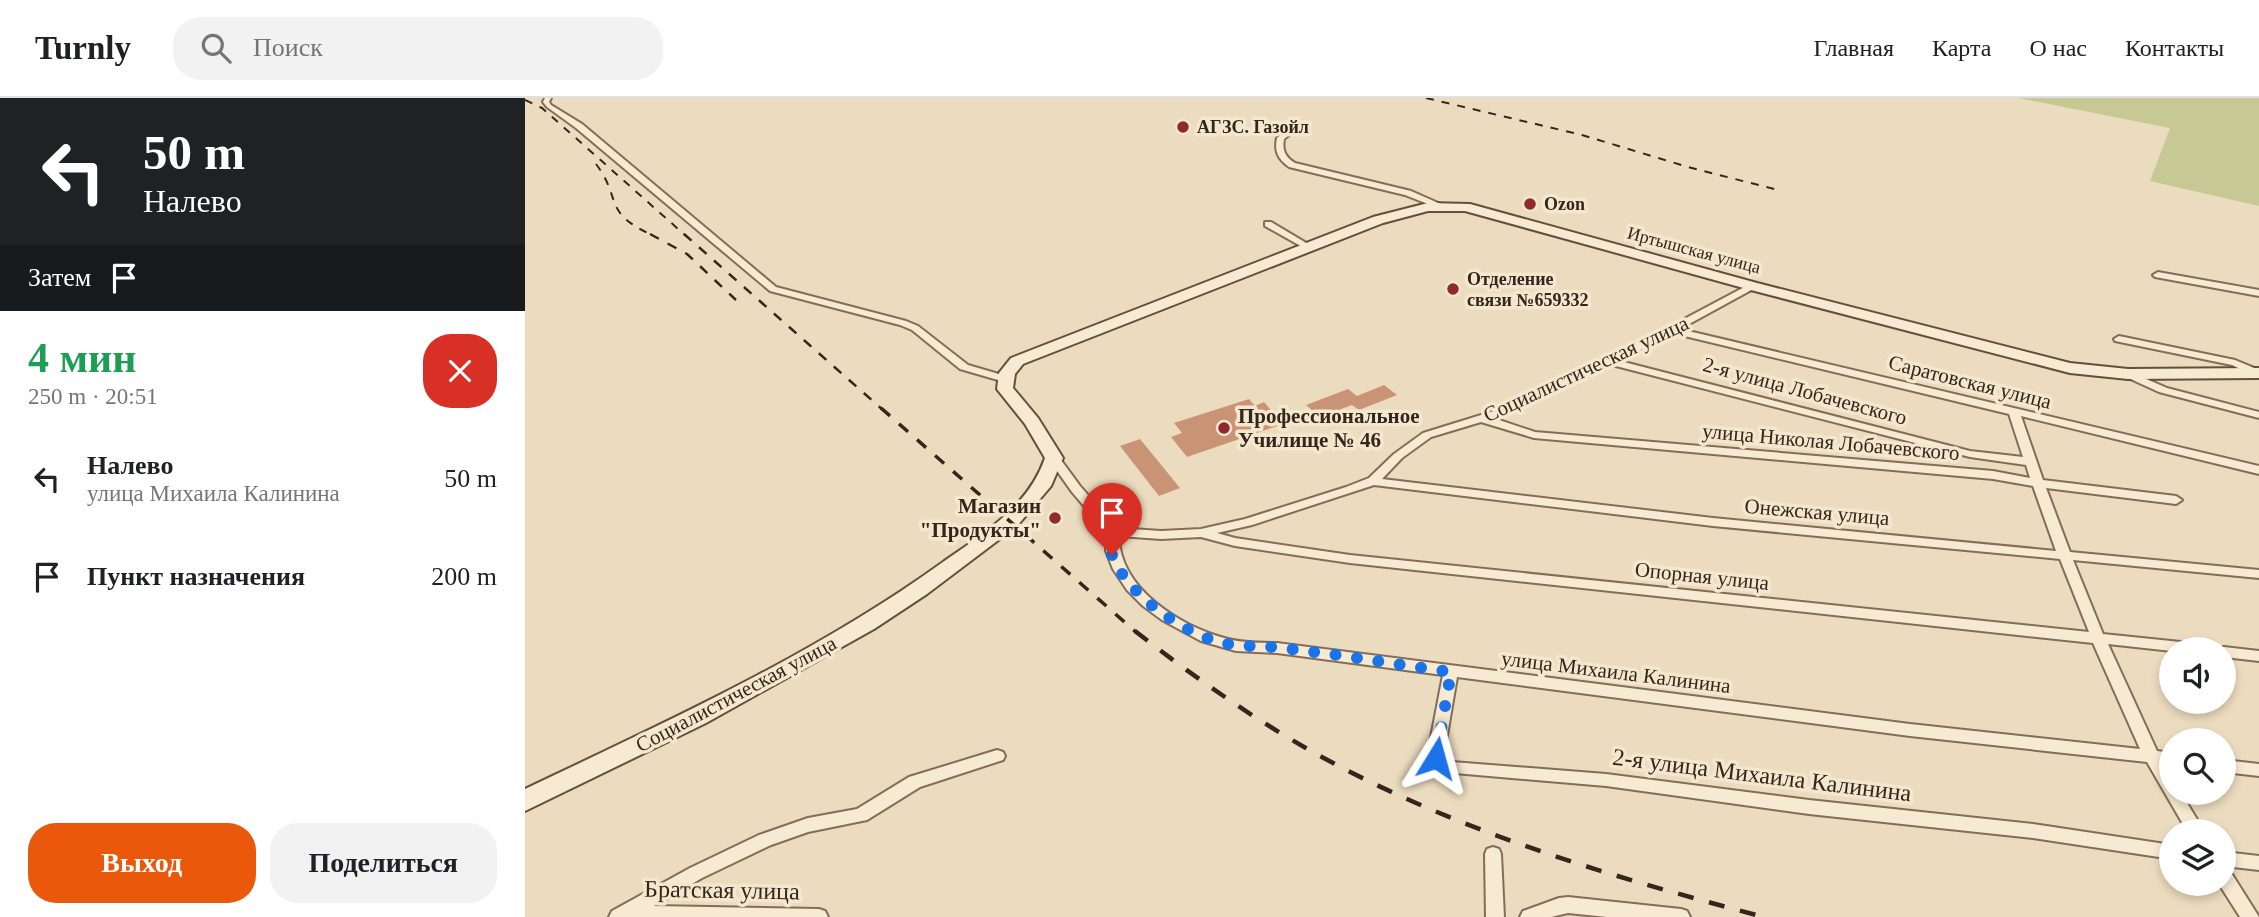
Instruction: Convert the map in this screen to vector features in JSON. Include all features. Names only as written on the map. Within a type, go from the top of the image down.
[{"type":"main road","points":[[1054,458],[1032,422],[1005,389],[1005,379],[1012,365],[1027,356],[1388,217],[1441,206]]},
{"type":"main road","name":"Иртышская улица","points":[[1441,206],[1472,209],[2032,360],[2091,372],[2258,373]]},
{"type":"main road","name":"Социалистическая улица","points":[[525,801],[786,673],[905,600],[1009,522],[1044,483],[1051,473],[1054,458]]},
{"type":"street","points":[[548,98],[546,102],[549,106],[573,121],[773,289],[903,323],[915,328],[964,367],[1005,379]]},
{"type":"street","name":"Иртышская улица","points":[[1288,133],[1281,138],[1280,152],[1282,158],[1292,165],[1408,192],[1441,206]]},
{"type":"street","points":[[1268,224],[1309,247]]},
{"type":"street","points":[[2158,275],[2259,293]]},
{"type":"street","name":"Социалистическая улица","points":[[1113,532],[1161,535],[1201,533],[1248,522],[1373,481],[1398,456],[1427,435],[1484,419],[1611,362],[1752,286]]},
{"type":"street","name":"Саратовская улица","points":[[1672,330],[2259,470]]},
{"type":"street","points":[[2119,339],[2235,363],[2258,373]]},
{"type":"street","name":"2-я улица Лобачевского","points":[[1611,362],[1970,454],[2031,462]]},
{"type":"street","name":"Иртышская улица","points":[[2128,374],[2163,390],[2259,415]]},
{"type":"street","points":[[2014,413],[2098,638],[2149,756],[2159,772]]},
{"type":"street","name":"улица Николая Лобачевского","points":[[1484,419],[1534,435],[1952,472],[2176,500]]},
{"type":"street","points":[[1054,458],[1076,489],[1113,532]]},
{"type":"street","name":"Онежская улица","points":[[1373,481],[1701,521],[2259,574]]},
{"type":"street","name":"улица Михаила Калинина","points":[[1113,532],[1112,555],[1124,580],[1155,607],[1210,639],[1245,647],[1277,648],[1896,729],[2159,757]]},
{"type":"street","name":"Опорная улица","points":[[1201,533],[1235,542],[1350,558],[2159,645]]},
{"type":"street","points":[[2236,653],[2259,656]]},
{"type":"street","name":"2-я улица Михаила Калинина","points":[[1451,672],[1436,753],[1440,762],[1450,768],[1593,779],[1809,807],[2033,831],[2159,850]]},
{"type":"street","points":[[621,915],[696,873],[765,840],[808,825],[861,815],[915,782],[997,756]]},
{"type":"street","points":[[2236,767],[2259,770]]},
{"type":"street","points":[[1493,854],[1495,917]]},
{"type":"street","points":[[2236,860],[2259,863]]},
{"type":"street","points":[[2236,895],[2250,917]]},
{"type":"street","points":[[1529,917],[1568,905],[1681,917]]},
{"type":"street","name":"Братская улица","points":[[621,915],[819,917]]},
{"type":"green space","points":[[2018,98],[2259,98],[2259,206],[2150,181],[2170,128]]},
{"type":"building","points":[[1384,385],[1397,395],[1359,410],[1352,405],[1320,417],[1306,405],[1348,389],[1357,396]]},
{"type":"building","name":"Профессиональное Училище № 46","points":[[1249,399],[1255,406],[1264,402],[1283,424],[1187,457],[1171,437],[1182,433],[1174,423]]},
{"type":"building","points":[[1140,439],[1180,488],[1159,496],[1120,446]]},
{"type":"railway","points":[[1426,98],[1582,135],[1688,167],[1778,190]]},
{"type":"railway","points":[[525,100],[542,108],[686,236]]},
{"type":"railway","points":[[596,164],[619,212],[626,220],[654,236]]},
{"type":"railway","points":[[650,234],[687,254],[736,300]]},
{"type":"railway","points":[[684,234],[883,410]]},
{"type":"railway","points":[[881,408],[1137,633]]},
{"type":"railway","points":[[1135,631],[1248,713],[1320,756],[1427,808],[1593,869],[1764,917]]},
{"type":"place","name":"АГЗС. Газойл","points":[[1183,127]]},
{"type":"place","name":"Ozon","points":[[1530,204]]},
{"type":"place","name":"Отделение связи №659332","points":[[1453,289]]},
{"type":"place","name":"Профессиональное Училище № 46","points":[[1224,428]]},
{"type":"place","name":"Магазин \"Продукты\"","points":[[1055,518]]},
{"type":"route","points":[[1112,555],[1124,580],[1139,594],[1155,607],[1210,639],[1245,647],[1277,648],[1451,672],[1436,758]]}]
